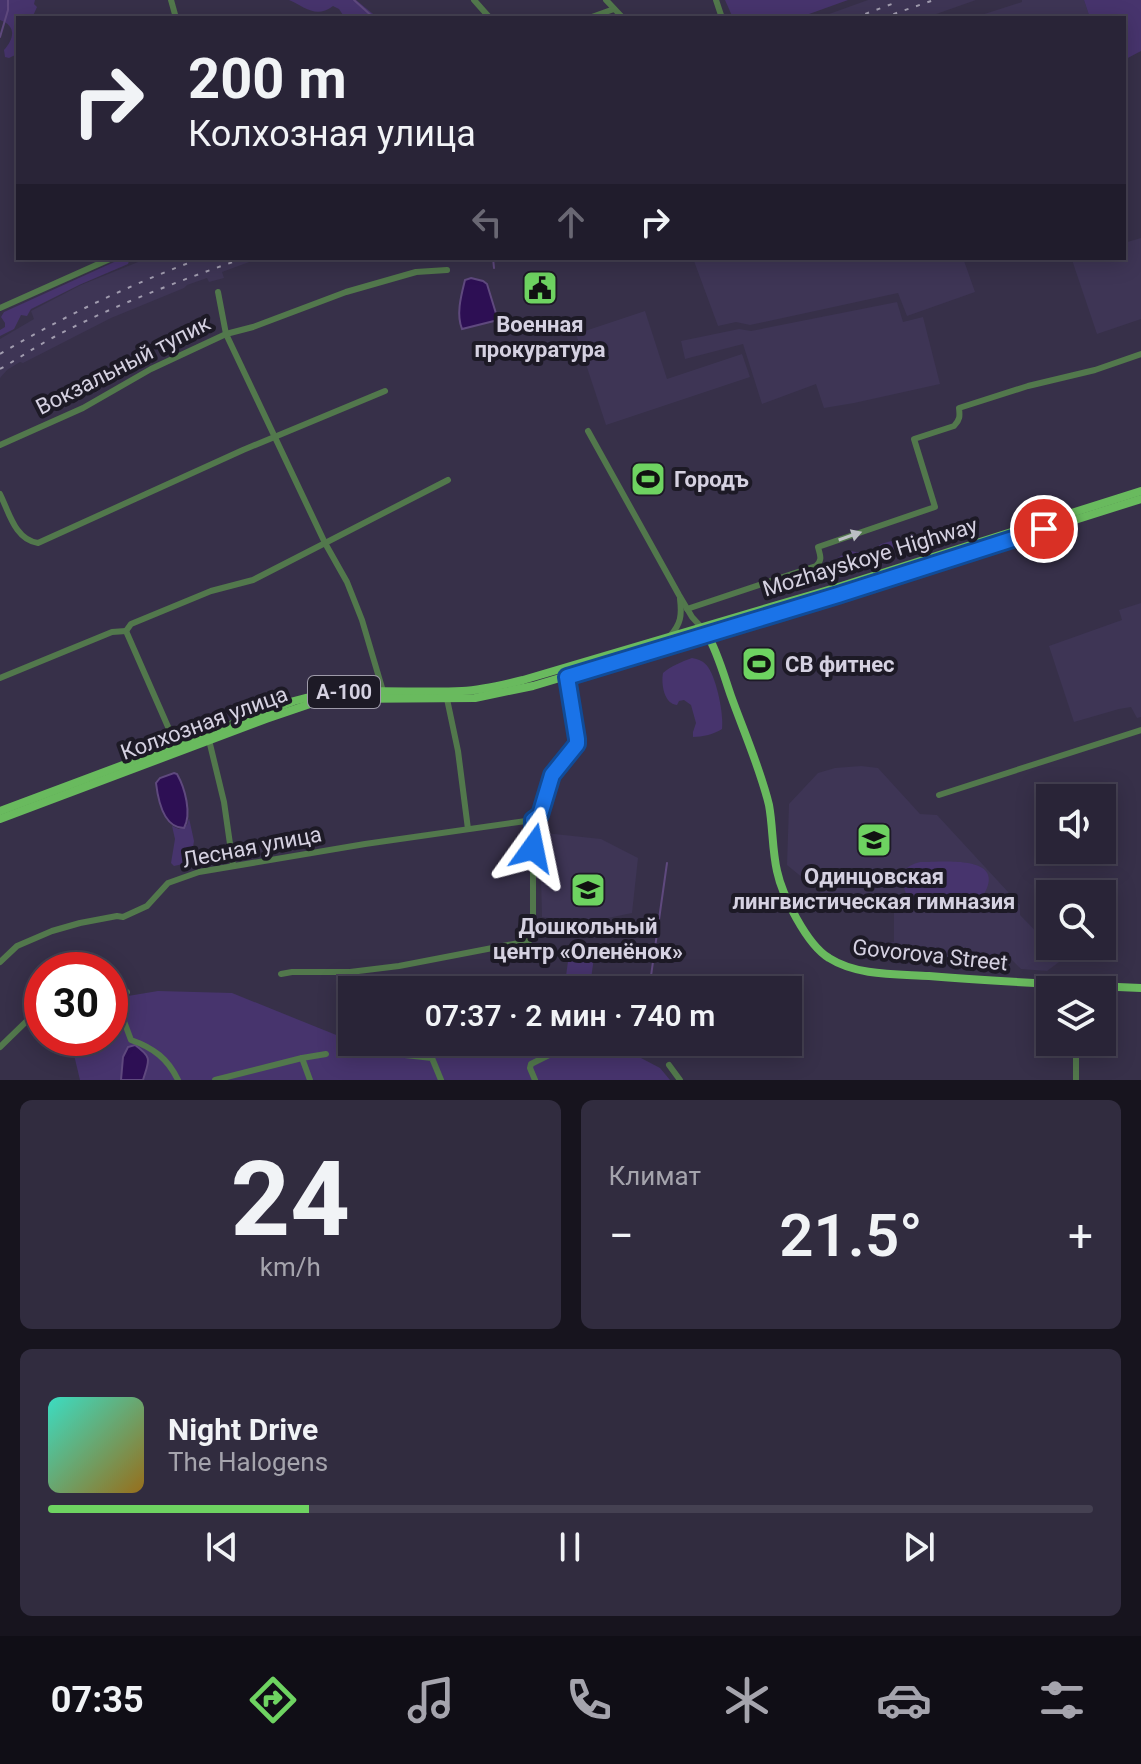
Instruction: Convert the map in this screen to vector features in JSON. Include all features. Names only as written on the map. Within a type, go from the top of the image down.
[{"type":"main road","name":"Mozhayskoye Highway","points":[[704,631],[1141,491]]},
{"type":"main road","name":"Mozhayskoye Highway","points":[[704,631],[838,595],[1141,499]]},
{"type":"main road","name":"Колхозная улица","points":[[0,811],[274,707],[317,694],[461,691],[500,686],[670,636],[704,631]]},
{"type":"main road","name":"Колхозная улица","points":[[0,819],[296,708],[328,700],[475,698],[567,677],[704,631]]},
{"type":"main road","name":"Govorova Street","points":[[704,631],[713,647],[760,777],[770,812],[777,872],[783,891],[812,942],[824,955],[842,965],[865,970],[1036,985]]},
{"type":"main road","name":"Govorova Street","points":[[1116,988],[1141,988]]},
{"type":"street","points":[[474,0],[488,16]]},
{"type":"street","points":[[606,0],[621,16]]},
{"type":"street","points":[[595,16],[614,9]]},
{"type":"street","points":[[0,308],[107,260]]},
{"type":"street","name":"Вокзальный тупик","points":[[0,445],[83,408],[151,369],[226,334],[360,288],[416,272],[447,270]]},
{"type":"street","points":[[218,292],[226,334],[325,543],[347,582],[383,691]]},
{"type":"street","points":[[687,609],[816,566],[820,562],[818,547],[935,507],[914,439],[954,426],[960,417],[959,408],[1141,354]]},
{"type":"street","points":[[0,494],[20,535],[38,543],[274,436],[385,391]]},
{"type":"street","points":[[588,431],[687,609],[704,631]]},
{"type":"street","points":[[126,631],[131,624],[199,596],[253,580],[448,480]]},
{"type":"street","points":[[670,636],[681,620],[679,595]]},
{"type":"street","points":[[0,678],[112,632],[126,631]]},
{"type":"street","points":[[126,631],[176,745]]},
{"type":"street","points":[[281,974],[350,972],[399,966],[529,941],[533,932],[533,820],[540,815],[552,775],[577,744],[567,677]]},
{"type":"street","points":[[447,699],[458,751],[468,829]]},
{"type":"street","points":[[939,795],[1141,730]]},
{"type":"street","points":[[209,740],[224,802],[233,865]]},
{"type":"street","name":"Лесная улица","points":[[0,962],[17,946],[52,931],[80,923],[123,917],[147,906],[168,883],[199,872],[533,820]]},
{"type":"street","points":[[0,1047],[24,1024]]},
{"type":"street","points":[[128,1032],[131,1040],[162,1055],[178,1080]]},
{"type":"street","points":[[215,1080],[326,1054]]},
{"type":"street","points":[[414,1056],[432,1058],[440,1079],[432,1080]]},
{"type":"street","points":[[535,1080],[531,1064],[546,1056]]},
{"type":"street","points":[[1076,1056],[1076,1080]]},
{"type":"street","points":[[302,1058],[310,1080]]},
{"type":"street","points":[[669,1065],[680,1080]]},
{"type":"shaded area","points":[[0,0],[35,0],[37,7],[33,16],[16,16],[16,53],[9,58],[5,57],[4,50],[12,33],[9,26],[0,20]]},
{"type":"shaded area","points":[[289,0],[356,0],[376,16],[344,16],[333,6],[321,12]]},
{"type":"shaded area","points":[[725,0],[848,0],[804,16],[732,16]]},
{"type":"shaded area","points":[[868,0],[976,0],[931,16],[824,16]]},
{"type":"shaded area","points":[[1084,0],[1089,16],[978,16],[1022,2]]},
{"type":"shaded area","points":[[1084,0],[1141,0],[1141,51],[1126,59],[1126,16],[1089,16]]},
{"type":"shaded area","points":[[1141,238],[1141,319],[1097,334],[1072,260],[1126,260],[1126,242]]},
{"type":"shaded area","points":[[119,260],[129,261],[31,309],[27,316],[21,315],[14,329],[0,336],[0,330],[5,327],[1,317],[4,312]]},
{"type":"shaded area","points":[[143,260],[255,260],[222,272],[224,278],[209,282],[207,278],[187,285],[111,318],[20,362],[0,378],[0,339],[34,319],[31,311],[81,285]]},
{"type":"shaded area","points":[[964,260],[975,292],[907,316],[898,293],[750,325],[736,322],[718,326],[694,261]]},
{"type":"shaded area","points":[[471,278],[487,284],[498,320],[462,329],[459,317],[461,299],[465,280]]},
{"type":"shaded area","points":[[897,302],[903,322],[923,317],[940,384],[824,408],[816,384],[762,404],[743,344],[685,359],[681,341],[739,329],[751,331]]},
{"type":"shaded area","points":[[645,311],[667,379],[742,354],[750,377],[606,425],[576,334]]},
{"type":"shaded area","points":[[912,535],[924,537],[922,541],[833,569],[836,560],[848,552],[871,553],[881,544]]},
{"type":"shaded area","points":[[1141,603],[1141,717],[1137,718],[1131,707],[1074,722],[1049,646],[1122,620],[1119,610]]},
{"type":"shaded area","points":[[692,658],[705,663],[711,673],[719,698],[722,723],[719,731],[693,737],[696,723],[691,705],[684,700],[677,705],[669,701],[663,682],[663,673]]},
{"type":"shaded area","name":"Одинцовская лингвистическая гимназия","points":[[835,768],[878,768],[920,814],[937,815],[1020,905],[1020,915],[1036,931],[1036,960],[1062,960],[1047,971],[1021,969],[1010,958],[880,955],[880,943],[894,942],[894,911],[900,911],[900,903],[836,905],[787,865],[789,804],[818,773]]},
{"type":"shaded area","points":[[174,773],[185,794],[187,816],[184,828],[177,827],[167,818],[157,790],[156,783],[160,778]]},
{"type":"shaded area","points":[[189,818],[194,841],[191,859],[174,866],[171,863],[175,839],[172,826],[179,829],[187,825]]},
{"type":"shaded area","name":"Дошкольный центр «Оленёнок»","points":[[540,835],[601,839],[638,858],[632,913],[584,923],[542,917]]},
{"type":"shaded area","points":[[920,862],[958,862],[982,868],[988,874],[988,884],[981,899],[1005,900],[1005,906],[909,903],[903,874],[905,869]]},
{"type":"shaded area","points":[[570,947],[595,950],[591,976],[566,976]]},
{"type":"shaded area","points":[[158,991],[232,993],[338,1036],[338,1056],[637,1056],[660,1068],[670,1080],[80,1080],[74,1056],[128,1056],[128,996]]},
{"type":"shaded area","points":[[135,1045],[147,1057],[143,1080],[121,1080],[123,1057],[128,1056],[128,1047]]},
{"type":"waterway","points":[[0,37],[8,0]]},
{"type":"waterway","points":[[354,0],[372,16]]},
{"type":"waterway","points":[[493,260],[494,268]]},
{"type":"waterway","points":[[651,976],[667,863]]},
{"type":"railway","points":[[888,16],[934,0]]},
{"type":"railway","points":[[859,16],[892,4]]},
{"type":"railway","points":[[0,354],[98,302],[197,260]]},
{"type":"railway","points":[[0,369],[100,314],[239,260]]},
{"type":"place","name":"Военная прокуратура","points":[[540,288]]},
{"type":"place","name":"Городъ","points":[[648,479]]},
{"type":"place","name":"СВ фитнес","points":[[759,664]]},
{"type":"place","name":"Одинцовская лингвистическая гимназия","points":[[874,840]]},
{"type":"place","name":"Дошкольный центр «Оленёнок»","points":[[588,890]]},
{"type":"route","points":[[533,848],[533,820],[540,815],[552,775],[577,744],[567,677],[1044,529]]}]
